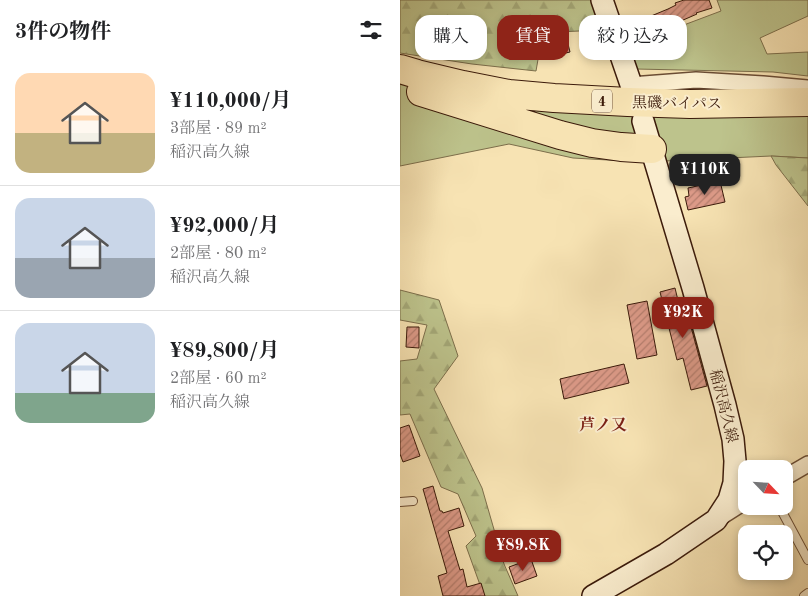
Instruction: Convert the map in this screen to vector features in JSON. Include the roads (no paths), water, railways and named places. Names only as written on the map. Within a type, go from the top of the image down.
[{"type":"highway","name":"4","points":[[400,58],[633,90]]},
{"type":"highway","name":"黒磯バイパス","points":[[400,68],[463,85],[510,94],[554,98],[690,104],[808,102]]},
{"type":"highway","points":[[400,86],[560,136],[621,147],[652,148]]},
{"type":"main road","points":[[602,0],[633,90]]},
{"type":"main road","name":"稲沢高久線","points":[[593,596],[666,554],[716,520],[729,500],[734,483],[736,461],[733,439],[693,288],[643,121]]},
{"type":"street","points":[[633,90],[696,80],[808,88]]},
{"type":"street","points":[[793,473],[808,464]]},
{"type":"street","points":[[716,520],[738,506]]},
{"type":"lane","points":[[400,502],[413,501]]},
{"type":"lane","points":[[784,515],[808,560]]},
{"type":"lane","points":[[804,596],[808,593]]},
{"type":"district","name":"芦ノ又","points":[[603,424]]}]
